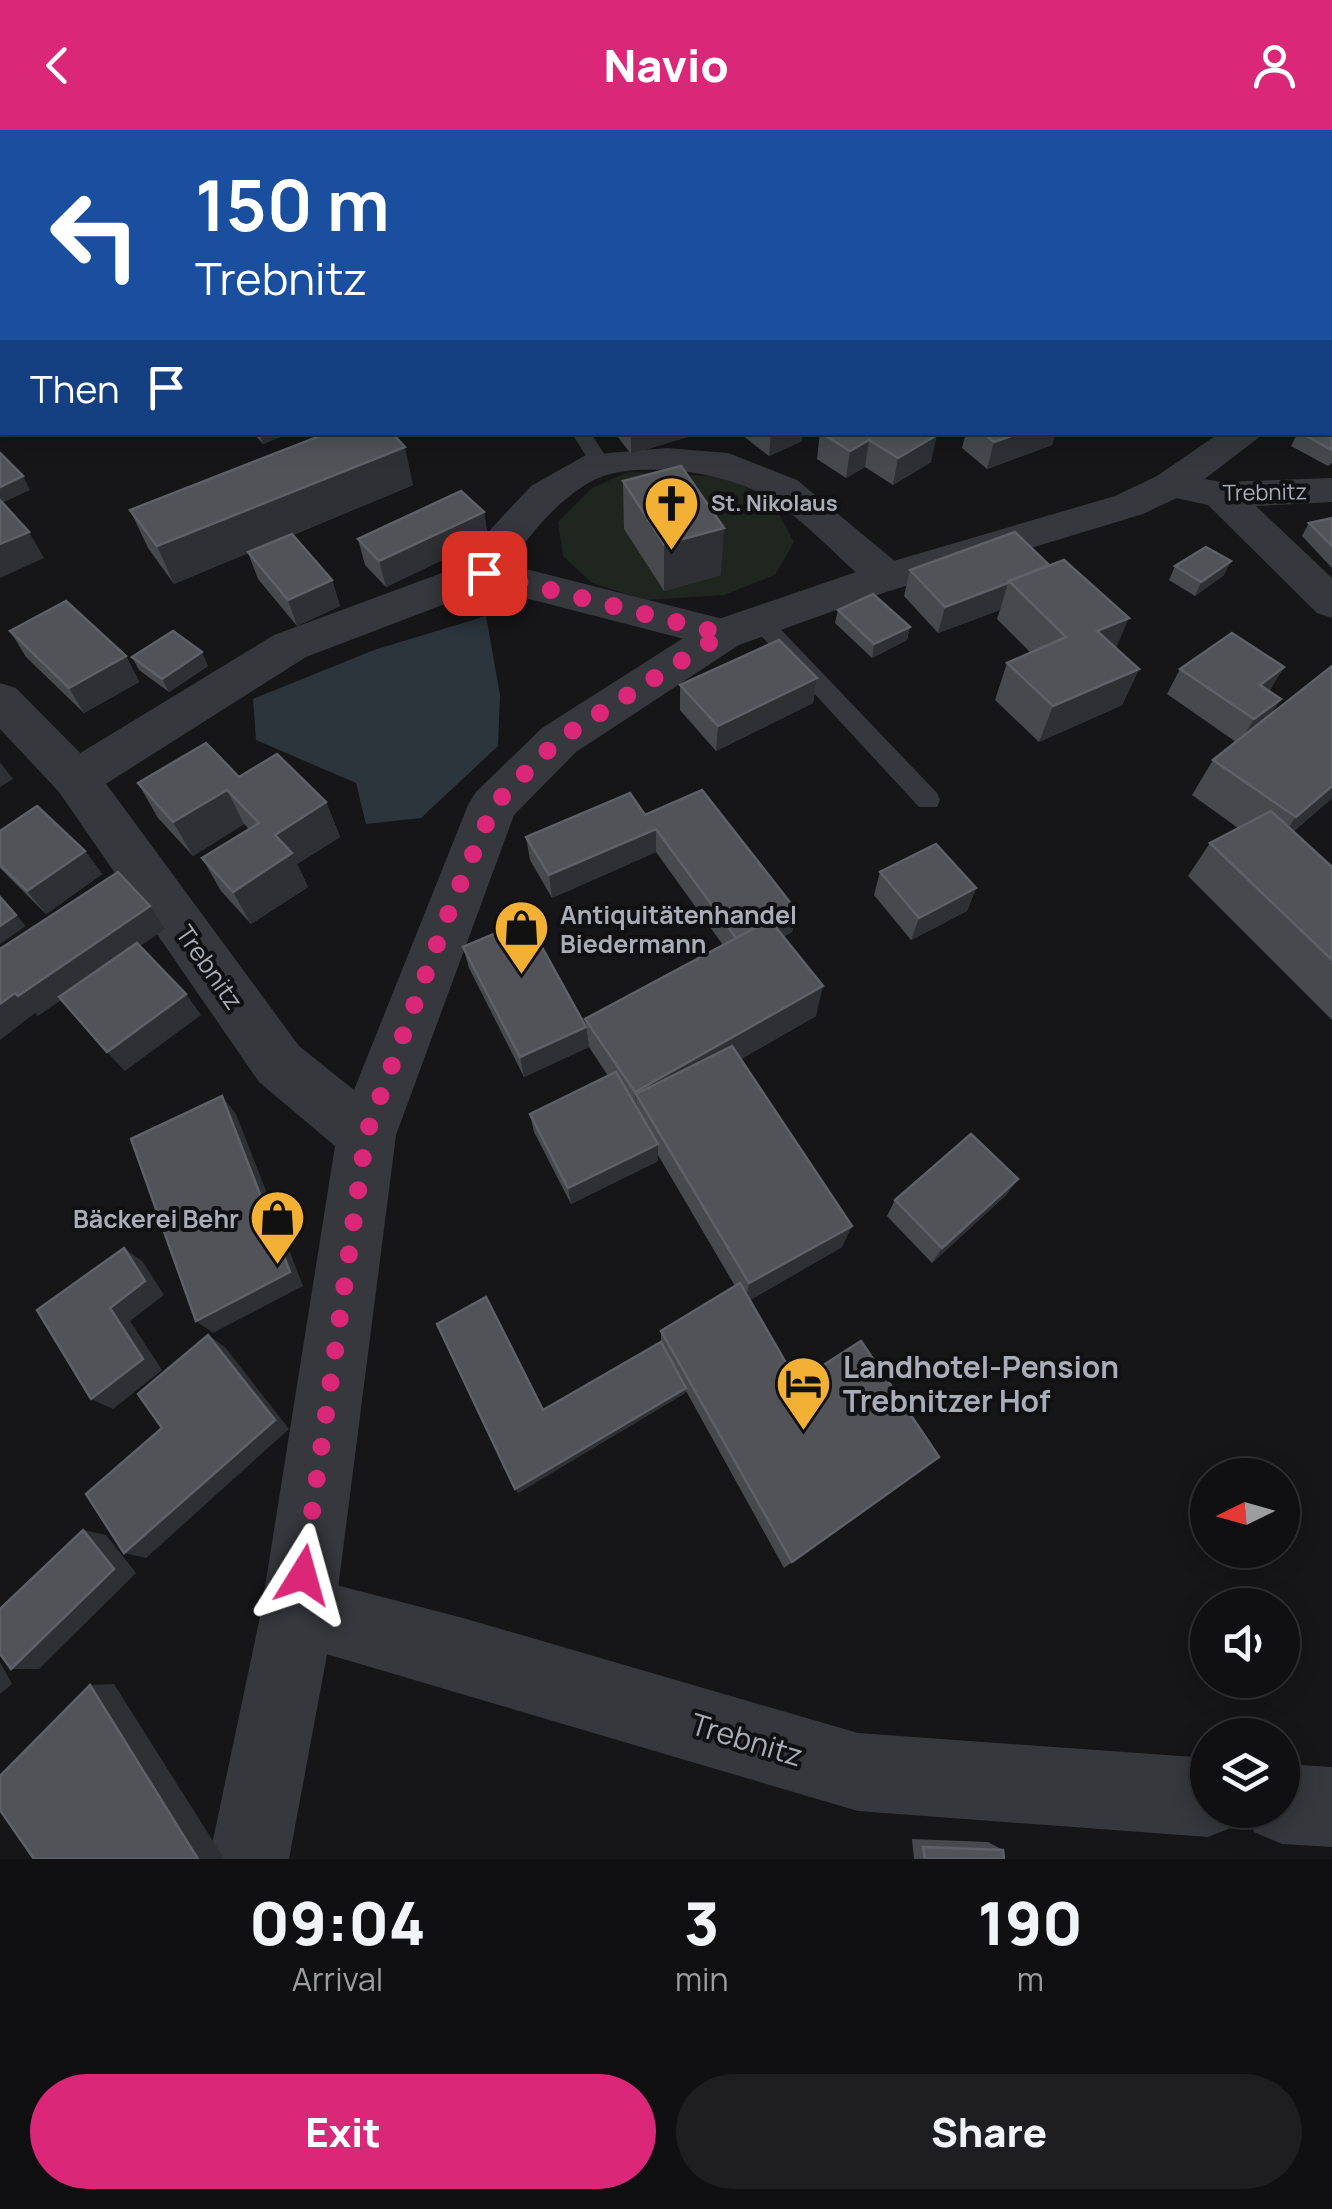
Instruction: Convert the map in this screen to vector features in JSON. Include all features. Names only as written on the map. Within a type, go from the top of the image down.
[{"type":"street","name":"Trebnitz","points":[[1172,485],[1243,435]]},
{"type":"street","points":[[484,573],[506,538],[590,448],[728,466],[783,488],[887,577]]},
{"type":"street","name":"Trebnitz","points":[[1172,485],[1221,496],[1332,490]]},
{"type":"street","points":[[249,1859],[298,1612],[366,1135],[453,901],[494,805],[558,740],[742,628],[887,577],[1129,505],[1172,485]]},
{"type":"street","points":[[1221,496],[1332,603]]},
{"type":"street","points":[[76,778],[290,646],[484,573],[742,628]]},
{"type":"street","name":"Trebnitz","points":[[0,700],[76,778],[278,1064],[366,1135]]},
{"type":"street","name":"Trebnitz","points":[[298,1612],[464,1655],[858,1772],[1190,1797]]},
{"type":"street","points":[[1300,1805],[1332,1808]]},
{"type":"lane","points":[[742,628],[928,800]]},
{"type":"shaded area","points":[[628,472],[729,477],[774,505],[794,542],[775,575],[724,595],[646,600],[592,583],[563,556],[558,522],[592,488]]},
{"type":"shaded area","points":[[486,616],[500,695],[498,746],[421,818],[366,824],[356,783],[256,740],[253,699],[374,650]]},
{"type":"building","points":[[322,435],[394,435],[405,447],[157,546],[130,510]]},
{"type":"building","points":[[825,435],[937,435],[898,458],[869,440],[850,451]]},
{"type":"building","points":[[986,435],[1014,435],[994,442]]},
{"type":"building","points":[[1304,435],[1332,435],[1332,450]]},
{"type":"building","points":[[0,453],[23,476],[0,487]]},
{"type":"building","points":[[681,466],[724,528],[664,544],[623,481]]},
{"type":"building","points":[[461,491],[484,512],[379,561],[358,539]]},
{"type":"building","points":[[0,500],[29,532],[0,544]]},
{"type":"building","points":[[1332,518],[1332,546],[1309,523]]},
{"type":"building","points":[[1015,532],[1049,565],[945,607],[910,570]]},
{"type":"building","points":[[292,534],[332,580],[288,600],[248,552]]},
{"type":"building","points":[[1206,547],[1231,561],[1201,582],[1175,566]]},
{"type":"building","points":[[1064,560],[1129,618],[1097,631],[1139,669],[1053,706],[1007,663],[1066,637],[1009,581]]},
{"type":"building","points":[[873,594],[910,627],[874,644],[838,610]]},
{"type":"building","points":[[66,601],[126,656],[69,688],[10,631]]},
{"type":"building","points":[[173,631],[202,652],[162,679],[132,657]]},
{"type":"building","points":[[1232,633],[1284,667],[1260,685],[1281,699],[1254,719],[1180,669]]},
{"type":"building","points":[[779,640],[817,678],[718,726],[680,685]]},
{"type":"building","points":[[1332,666],[1332,786],[1296,817],[1213,760]]},
{"type":"building","points":[[206,743],[239,777],[277,754],[326,802],[275,835],[292,853],[233,892],[202,858],[259,823],[227,790],[173,822],[138,783]]},
{"type":"building","points":[[702,790],[796,910],[736,938],[656,829],[549,875],[526,837],[630,793],[645,815]]},
{"type":"building","points":[[37,806],[85,851],[27,891],[0,865],[0,831]]},
{"type":"building","points":[[1271,811],[1332,867],[1332,960],[1210,843]]},
{"type":"building","points":[[936,844],[976,888],[919,918],[880,872]]},
{"type":"building","points":[[118,872],[150,906],[18,996],[15,993],[0,1004],[0,949]]},
{"type":"building","points":[[0,897],[16,915],[0,926]]},
{"type":"building","points":[[527,920],[586,1027],[520,1057],[463,947]]},
{"type":"building","points":[[770,920],[823,986],[635,1092],[585,1019]]},
{"type":"building","points":[[137,943],[186,994],[107,1052],[59,997]]},
{"type":"building","points":[[732,1046],[852,1226],[749,1283],[636,1094]]},
{"type":"building","points":[[616,1072],[658,1144],[568,1188],[530,1114]]},
{"type":"building","points":[[222,1096],[290,1272],[196,1321],[131,1139]]},
{"type":"building","points":[[971,1134],[1018,1179],[942,1248],[895,1200]]},
{"type":"building","points":[[124,1248],[145,1281],[110,1308],[143,1359],[91,1399],[37,1310]]},
{"type":"building","name":"Landhotel-Pension Trebnitzer Hof","points":[[740,1283],[797,1382],[861,1341],[939,1457],[792,1562],[661,1331]]},
{"type":"building","points":[[486,1297],[543,1410],[661,1342],[686,1388],[515,1489],[437,1324]]},
{"type":"building","points":[[208,1335],[275,1420],[124,1553],[86,1494],[162,1428],[138,1394]]},
{"type":"building","points":[[83,1530],[114,1569],[11,1669],[0,1654],[0,1609]]},
{"type":"building","points":[[90,1685],[198,1859],[34,1859],[0,1810],[0,1776]]},
{"type":"building","points":[[923,1847],[1003,1850],[1004,1859],[925,1859]]},
{"type":"place","name":"St. Nikolaus","points":[[672,552]]},
{"type":"place","name":"Antiquitätenhandel Biedermann","points":[[521,977]]},
{"type":"place","name":"Bäckerei Behr","points":[[278,1267]]},
{"type":"place","name":"Landhotel-Pension Trebnitzer Hof","points":[[804,1432]]},
{"type":"route","points":[[303,1575],[366,1135],[453,901],[494,805],[558,740],[723,634],[484,573]]}]
